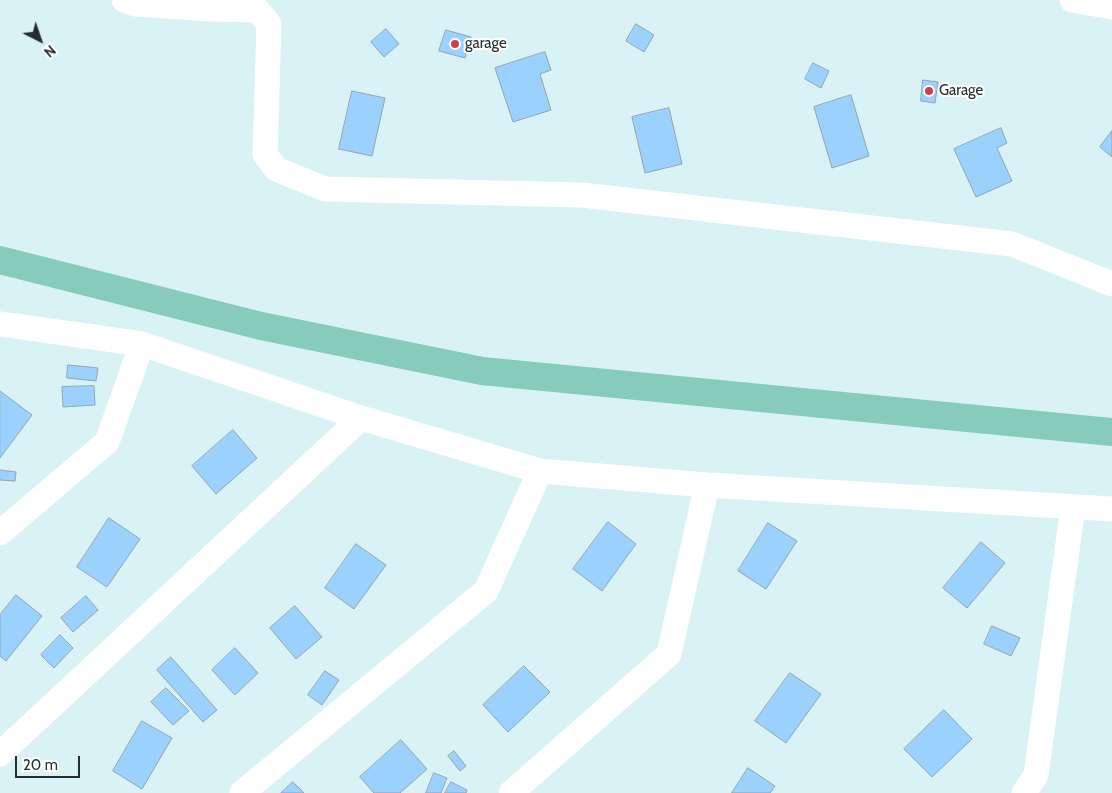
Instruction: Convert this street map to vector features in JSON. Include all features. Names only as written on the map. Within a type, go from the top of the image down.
[{"type":"main road","points":[[0,260],[261,326],[482,371],[1112,432]]},
{"type":"street","points":[[124,0],[135,4],[256,10],[269,24],[265,154],[276,170],[325,190],[582,195],[1012,244],[1112,284]]},
{"type":"street","points":[[1072,0],[1112,7]]},
{"type":"street","points":[[0,324],[142,344],[361,418],[540,471],[707,485],[1112,509]]},
{"type":"street","points":[[0,534],[107,442],[142,344]]},
{"type":"street","points":[[0,754],[361,418]]},
{"type":"street","points":[[242,793],[486,591],[540,471]]},
{"type":"street","points":[[511,793],[669,654],[707,485]]},
{"type":"street","points":[[1024,793],[1036,775],[1074,507]]},
{"type":"building","points":[[636,24],[654,35],[644,52],[626,41]]},
{"type":"building","points":[[386,29],[399,44],[384,57],[371,42]]},
{"type":"building","name":"garage","points":[[446,30],[471,37],[465,58],[439,51]]},
{"type":"building","points":[[545,52],[551,70],[540,74],[551,110],[513,122],[495,68]]},
{"type":"building","points":[[813,63],[829,71],[821,88],[805,79]]},
{"type":"building","name":"Garage","points":[[923,80],[938,82],[935,103],[921,101]]},
{"type":"building","points":[[352,91],[385,98],[372,156],[339,149]]},
{"type":"building","points":[[851,95],[869,156],[832,168],[814,107]]},
{"type":"building","points":[[669,108],[682,164],[645,173],[632,117]]},
{"type":"building","points":[[1001,128],[1007,143],[997,148],[1012,181],[976,197],[954,149]]},
{"type":"building","points":[[1112,131],[1112,157],[1100,147]]},
{"type":"building","points":[[68,365],[98,368],[96,381],[67,378]]},
{"type":"building","points":[[94,386],[95,405],[63,407],[62,387]]},
{"type":"building","points":[[0,391],[32,415],[0,458]]},
{"type":"building","points":[[233,430],[257,458],[216,494],[192,466]]},
{"type":"building","points":[[0,470],[16,472],[15,481],[0,480]]},
{"type":"building","points":[[109,518],[140,539],[107,587],[77,567]]},
{"type":"building","points":[[608,522],[636,544],[602,591],[573,569]]},
{"type":"building","points":[[768,523],[797,541],[766,589],[738,571]]},
{"type":"building","points":[[981,542],[1005,563],[967,608],[943,588]]},
{"type":"building","points":[[356,544],[386,565],[354,609],[325,588]]},
{"type":"building","points":[[16,595],[42,616],[6,661],[0,656],[0,615]]},
{"type":"building","points":[[86,596],[98,610],[73,632],[61,618]]},
{"type":"building","points":[[295,606],[322,637],[296,659],[270,628]]},
{"type":"building","points":[[992,626],[1020,638],[1011,656],[984,644]]},
{"type":"building","points":[[60,635],[73,648],[54,668],[41,655]]},
{"type":"building","points":[[235,648],[258,673],[235,695],[212,670]]},
{"type":"building","points":[[171,657],[217,710],[203,722],[157,670]]},
{"type":"building","points":[[524,666],[550,692],[508,732],[483,705]]},
{"type":"building","points":[[325,671],[339,680],[322,705],[308,695]]},
{"type":"building","points":[[790,673],[821,694],[786,743],[755,721]]},
{"type":"building","points":[[166,688],[189,711],[173,725],[151,702]]},
{"type":"building","points":[[944,710],[972,739],[932,777],[904,749]]},
{"type":"building","points":[[142,721],[172,738],[142,789],[113,771]]},
{"type":"building","points":[[401,740],[427,769],[400,793],[374,793],[360,777]]},
{"type":"building","points":[[454,751],[466,766],[460,771],[448,756]]},
{"type":"building","points":[[748,768],[775,786],[770,793],[732,793]]},
{"type":"building","points":[[434,773],[447,778],[441,793],[426,793]]},
{"type":"building","points":[[293,782],[304,793],[281,793]]},
{"type":"building","points":[[451,782],[467,790],[466,793],[445,793]]},
{"type":"place","name":"garage","points":[[455,44]]},
{"type":"place","name":"Garage","points":[[929,91]]}]
